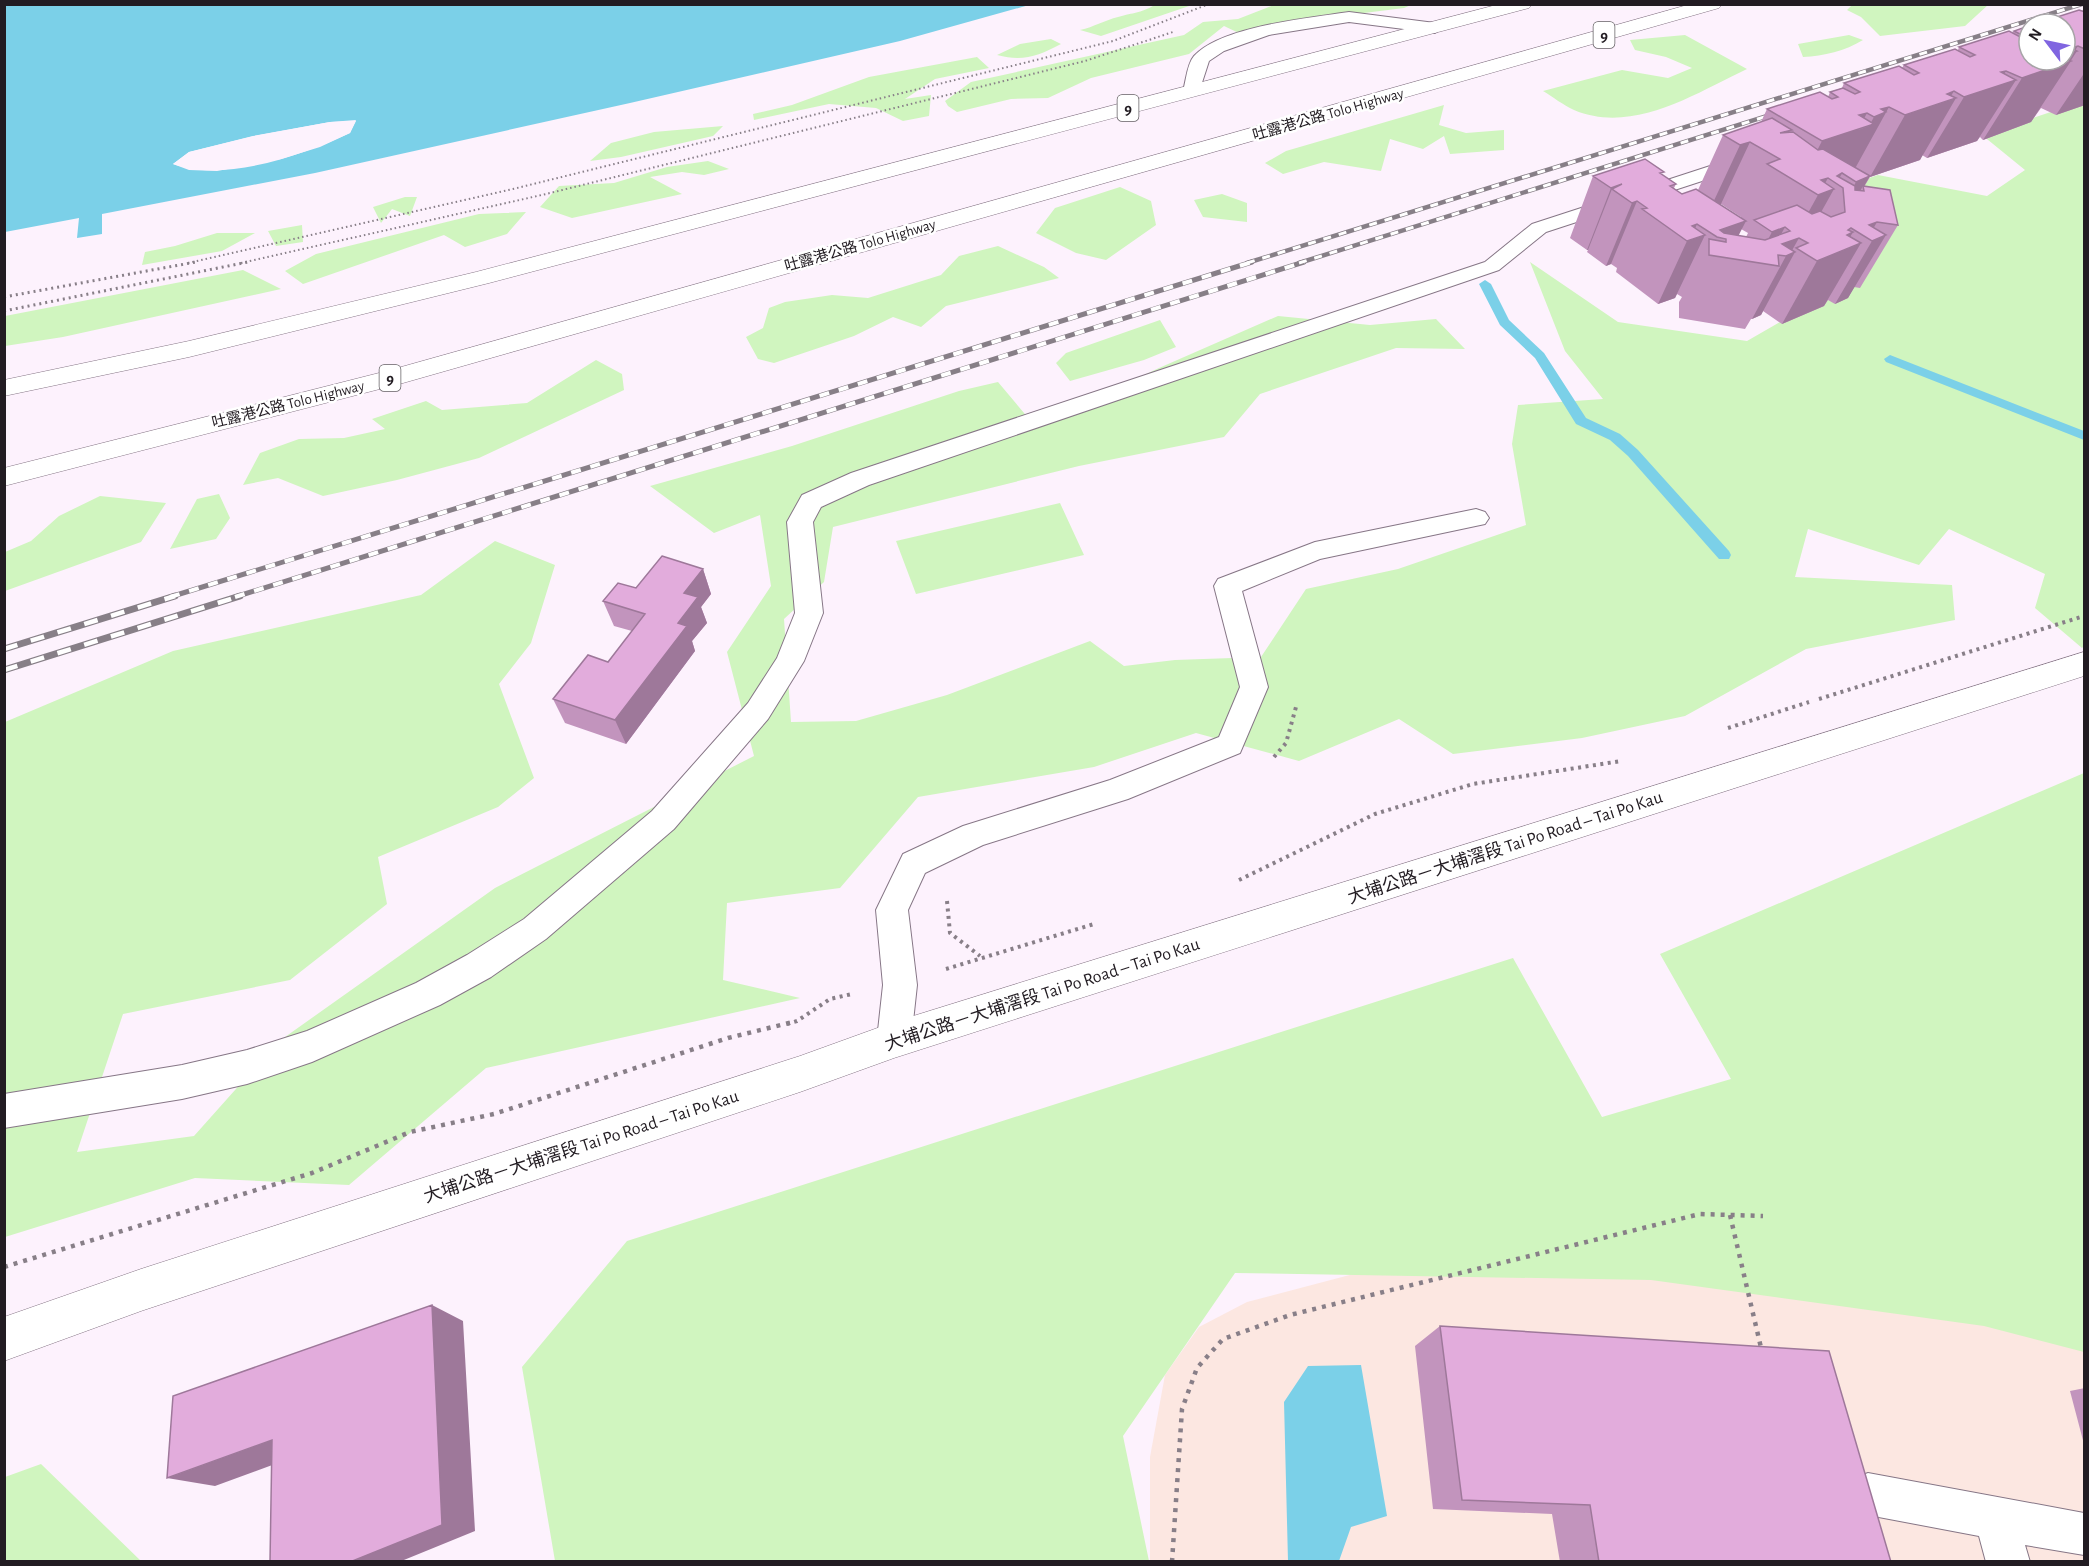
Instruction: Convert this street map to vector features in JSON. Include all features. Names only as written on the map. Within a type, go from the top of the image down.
[{"type":"main road","name":"9","points":[[4,388],[189,349],[470,280],[1523,4]]},
{"type":"main road","name":"吐露港公路 Tolo Highway","points":[[4,477],[405,374],[1713,4]]},
{"type":"main road","name":"大埔公路－大埔滘段 Tai Po Road – Tai Po Kau","points":[[4,1339],[141,1290],[789,1078],[894,1041],[2085,664]]},
{"type":"lane","points":[[1192,91],[1201,59],[1218,47],[1266,30],[1349,17],[1435,28]]},
{"type":"lane","points":[[4,1111],[182,1082],[246,1067],[312,1046],[428,994],[479,966],[535,929],[663,820],[758,711],[790,661],[809,613],[800,522],[811,501],[860,480],[1207,360],[1492,266],[1539,228],[1765,154]]},
{"type":"lane","points":[[894,1041],[900,985],[892,910],[914,864],[974,835],[1117,790],[1230,745],[1254,687],[1227,586],[1315,551],[1476,518]]},
{"type":"lane","points":[[1868,1494],[2085,1534]]},
{"type":"lane","points":[[1996,1518],[2008,1562]]},
{"type":"path","points":[[4,297],[210,259],[528,185],[1113,41],[1209,4]]},
{"type":"path","points":[[4,311],[272,257],[505,203],[1085,61],[1181,29]]},
{"type":"path","points":[[1721,730],[1752,718],[2085,616]]},
{"type":"path","points":[[1232,883],[1375,814],[1473,784],[1624,760]]},
{"type":"path","points":[[4,1268],[312,1173],[411,1132],[494,1114],[728,1038],[797,1021],[830,999],[900,985],[981,957],[1095,924]]},
{"type":"path","points":[[1172,1562],[1182,1409],[1197,1368],[1223,1338],[1290,1315],[1452,1277],[1560,1247],[1700,1214],[1763,1216]]},
{"type":"path","points":[[1730,1215],[1764,1360]]},
{"type":"shaded area","points":[[1669,1191],[2084,1280],[2084,1561],[1150,1562],[1150,1457],[1165,1375],[1199,1327],[1247,1302]]},
{"type":"green space","points":[[1988,4],[1965,26],[1880,36],[1861,17],[1847,10],[1852,5]]},
{"type":"green space","points":[[1155,5],[1192,5],[1101,36],[1080,30],[1140,11]]},
{"type":"green space","points":[[1274,5],[1411,5],[1404,8],[1340,16],[1329,14],[1241,34],[1224,26],[1189,54],[1091,78],[1048,98],[1011,99],[957,112],[945,101],[971,82],[1184,35],[1203,22],[1238,19]]},
{"type":"green space","points":[[1685,35],[1747,69],[1664,108],[1619,118],[1596,116],[1574,110],[1543,91],[1622,70],[1668,78],[1692,68],[1666,57],[1635,50],[1630,40]]},
{"type":"green space","points":[[1849,35],[1863,40],[1842,50],[1803,57],[1798,44]]},
{"type":"green space","points":[[1051,39],[1061,44],[1030,57],[1015,58],[997,55],[1020,44]]},
{"type":"green space","points":[[977,57],[989,68],[935,79],[905,99],[931,95],[929,116],[903,121],[876,108],[829,104],[754,120],[753,114],[792,105],[869,77]]},
{"type":"green space","points":[[2084,101],[2084,646],[2082,648],[2035,608],[2045,574],[1949,529],[1919,565],[1808,529],[1795,577],[1952,585],[1955,620],[1806,649],[1685,716],[1582,738],[1453,754],[1399,719],[1299,761],[1196,733],[1094,767],[918,797],[840,888],[727,903],[723,980],[800,998],[486,1068],[349,1185],[195,1178],[5,1237],[5,722],[173,651],[421,595],[495,541],[555,565],[531,643],[499,684],[534,778],[498,807],[378,857],[387,904],[290,980],[123,1014],[77,1152],[194,1136],[278,1042],[495,888],[754,756],[727,652],[771,586],[760,515],[714,533],[650,486],[792,446],[959,391],[998,382],[1035,426],[1278,316],[1370,325],[1436,319],[1465,349],[1396,348],[1260,394],[1224,437],[1079,466],[833,527],[824,582],[784,619],[791,722],[856,721],[947,695],[1090,641],[1124,666],[1175,660],[1261,657],[1306,589],[1398,569],[1526,525],[1512,444],[1518,405],[1603,399],[1565,351],[1530,262],[1618,322],[1747,341],[1842,286],[1806,199],[1878,175],[1987,196],[2025,170],[1982,135]]},
{"type":"green space","points":[[1444,105],[1439,125],[1466,133],[1504,130],[1504,150],[1450,154],[1444,136],[1423,149],[1390,139],[1381,171],[1324,162],[1283,174],[1265,163],[1286,151]]},
{"type":"green space","points":[[723,126],[713,136],[621,157],[590,161],[611,143],[654,132]]},
{"type":"green space","points":[[708,161],[729,169],[704,175],[682,172],[650,177],[682,194],[572,218],[540,207],[559,186],[614,183],[667,167]]},
{"type":"green space","points":[[1120,187],[1151,201],[1156,225],[1106,260],[1076,253],[1036,233],[1055,208]]},
{"type":"green space","points":[[1222,194],[1247,203],[1247,222],[1203,217],[1194,200]]},
{"type":"green space","points":[[405,197],[417,197],[410,216],[392,209],[381,223],[373,207]]},
{"type":"green space","points":[[526,212],[507,234],[465,247],[444,235],[303,284],[285,271],[316,254],[479,214]]},
{"type":"green space","points":[[302,225],[303,242],[276,246],[268,231]]},
{"type":"green space","points":[[217,233],[255,233],[222,251],[142,265],[145,252],[175,246]]},
{"type":"green space","points":[[998,246],[1044,267],[1059,278],[946,306],[921,327],[893,317],[854,336],[774,363],[758,359],[746,337],[763,328],[769,308],[785,302],[832,295],[868,298],[941,275],[959,256]]},
{"type":"green space","points":[[243,270],[281,289],[63,337],[5,346],[5,316]]},
{"type":"green space","points":[[1160,320],[1176,347],[1144,360],[1070,381],[1056,363],[1066,353]]},
{"type":"green space","points":[[596,360],[622,374],[624,390],[479,458],[397,480],[323,496],[278,478],[243,485],[260,453],[299,439],[344,438],[385,429],[372,419],[426,401],[442,410],[527,403]]},
{"type":"green space","points":[[219,494],[230,518],[216,539],[170,549],[197,499]]},
{"type":"green space","points":[[100,496],[166,503],[141,542],[5,591],[5,552],[31,541],[59,516]]},
{"type":"green space","points":[[1060,503],[1084,555],[916,594],[896,541]]},
{"type":"green space","points":[[2084,773],[2084,1352],[1984,1326],[1651,1280],[1235,1273],[1123,1436],[1149,1561],[555,1561],[522,1367],[627,1241],[1513,958],[1602,1117],[1731,1079],[1660,954]]},
{"type":"green space","points":[[41,1464],[141,1561],[5,1561],[5,1477]]},
{"type":"water","points":[[5,5],[1029,5],[900,41],[630,103],[315,173],[102,214],[102,234],[77,238],[79,218],[5,232]],"holes":[[[356,121],[350,133],[310,150],[263,164],[216,170],[193,169],[173,164],[189,152],[253,136],[330,122]]]},
{"type":"water","points":[[1361,1365],[1387,1516],[1351,1527],[1339,1561],[1288,1561],[1284,1402],[1308,1366]]},
{"type":"pier","points":[[356,120],[350,133],[320,147],[281,159],[217,171],[189,170],[173,164],[189,152],[254,136],[330,122]],"holes":[[[351,124],[348,131],[318,144],[280,156],[216,168],[190,167],[179,163],[190,155],[254,139]]]},
{"type":"building","points":[[2079,10],[2085,12],[2085,49],[2077,46],[2077,12],[2073,12]]},
{"type":"building","points":[[2009,31],[2017,35],[2017,72],[2039,72],[2022,78],[2006,71],[2001,72],[2016,80],[1964,97],[1954,91],[1947,94],[1956,98],[1905,115],[1889,107],[1881,109],[1886,112],[1874,117],[1867,113],[1859,115],[1874,124],[1822,141],[1767,109],[1820,92],[1832,99],[1838,97],[1830,92],[1843,88],[1855,94],[1860,92],[1844,83],[1899,66],[1914,75],[1919,73],[1904,65],[1955,49],[1970,57],[1975,55],[1959,47]]},
{"type":"building","points":[[1772,118],[1792,130],[1780,133],[1793,132],[1818,150],[1823,149],[1870,176],[1856,182],[1842,173],[1837,176],[1855,186],[1855,190],[1864,191],[1863,186],[1890,190],[1898,225],[1877,222],[1869,225],[1886,235],[1872,241],[1851,228],[1848,230],[1853,232],[1847,235],[1861,243],[1817,261],[1796,248],[1808,243],[1799,238],[1782,244],[1795,252],[1786,256],[1778,255],[1779,266],[1709,255],[1709,239],[1726,242],[1726,239],[1717,237],[1697,224],[1692,226],[1705,235],[1687,241],[1642,209],[1647,208],[1637,201],[1632,203],[1612,189],[1622,184],[1611,188],[1593,176],[1645,159],[1664,172],[1660,173],[1676,184],[1670,186],[1682,194],[1696,189],[1746,221],[1720,230],[1724,233],[1765,240],[1790,231],[1785,227],[1772,232],[1754,220],[1797,205],[1812,214],[1820,211],[1831,217],[1845,212],[1843,188],[1828,178],[1821,180],[1834,189],[1818,195],[1767,164],[1780,159],[1750,142],[1740,145],[1723,135]]},
{"type":"building","points":[[662,556],[703,569],[684,593],[698,597],[678,623],[687,626],[615,720],[553,699],[588,655],[608,662],[645,614],[603,601],[618,583],[636,588]]},
{"type":"building","points":[[432,1305],[442,1525],[350,1562],[270,1562],[272,1440],[167,1478],[173,1396]]},
{"type":"building","points":[[1440,1326],[1829,1351],[1891,1562],[1599,1562],[1590,1505],[1462,1500]]},
{"type":"waterway","points":[[1485,284],[1504,322],[1540,356],[1581,421],[1615,437],[1633,453],[1724,555]]},
{"type":"waterway","points":[[1890,359],[2084,436]]},
{"type":"railway","points":[[1247,263],[2082,4]]},
{"type":"railway","points":[[1299,263],[1780,112]]},
{"type":"railway","points":[[170,597],[1252,262]]},
{"type":"railway","points":[[235,597],[1304,262]]},
{"type":"railway","points":[[4,649],[175,596]]},
{"type":"railway","points":[[4,670],[240,596]]}]
